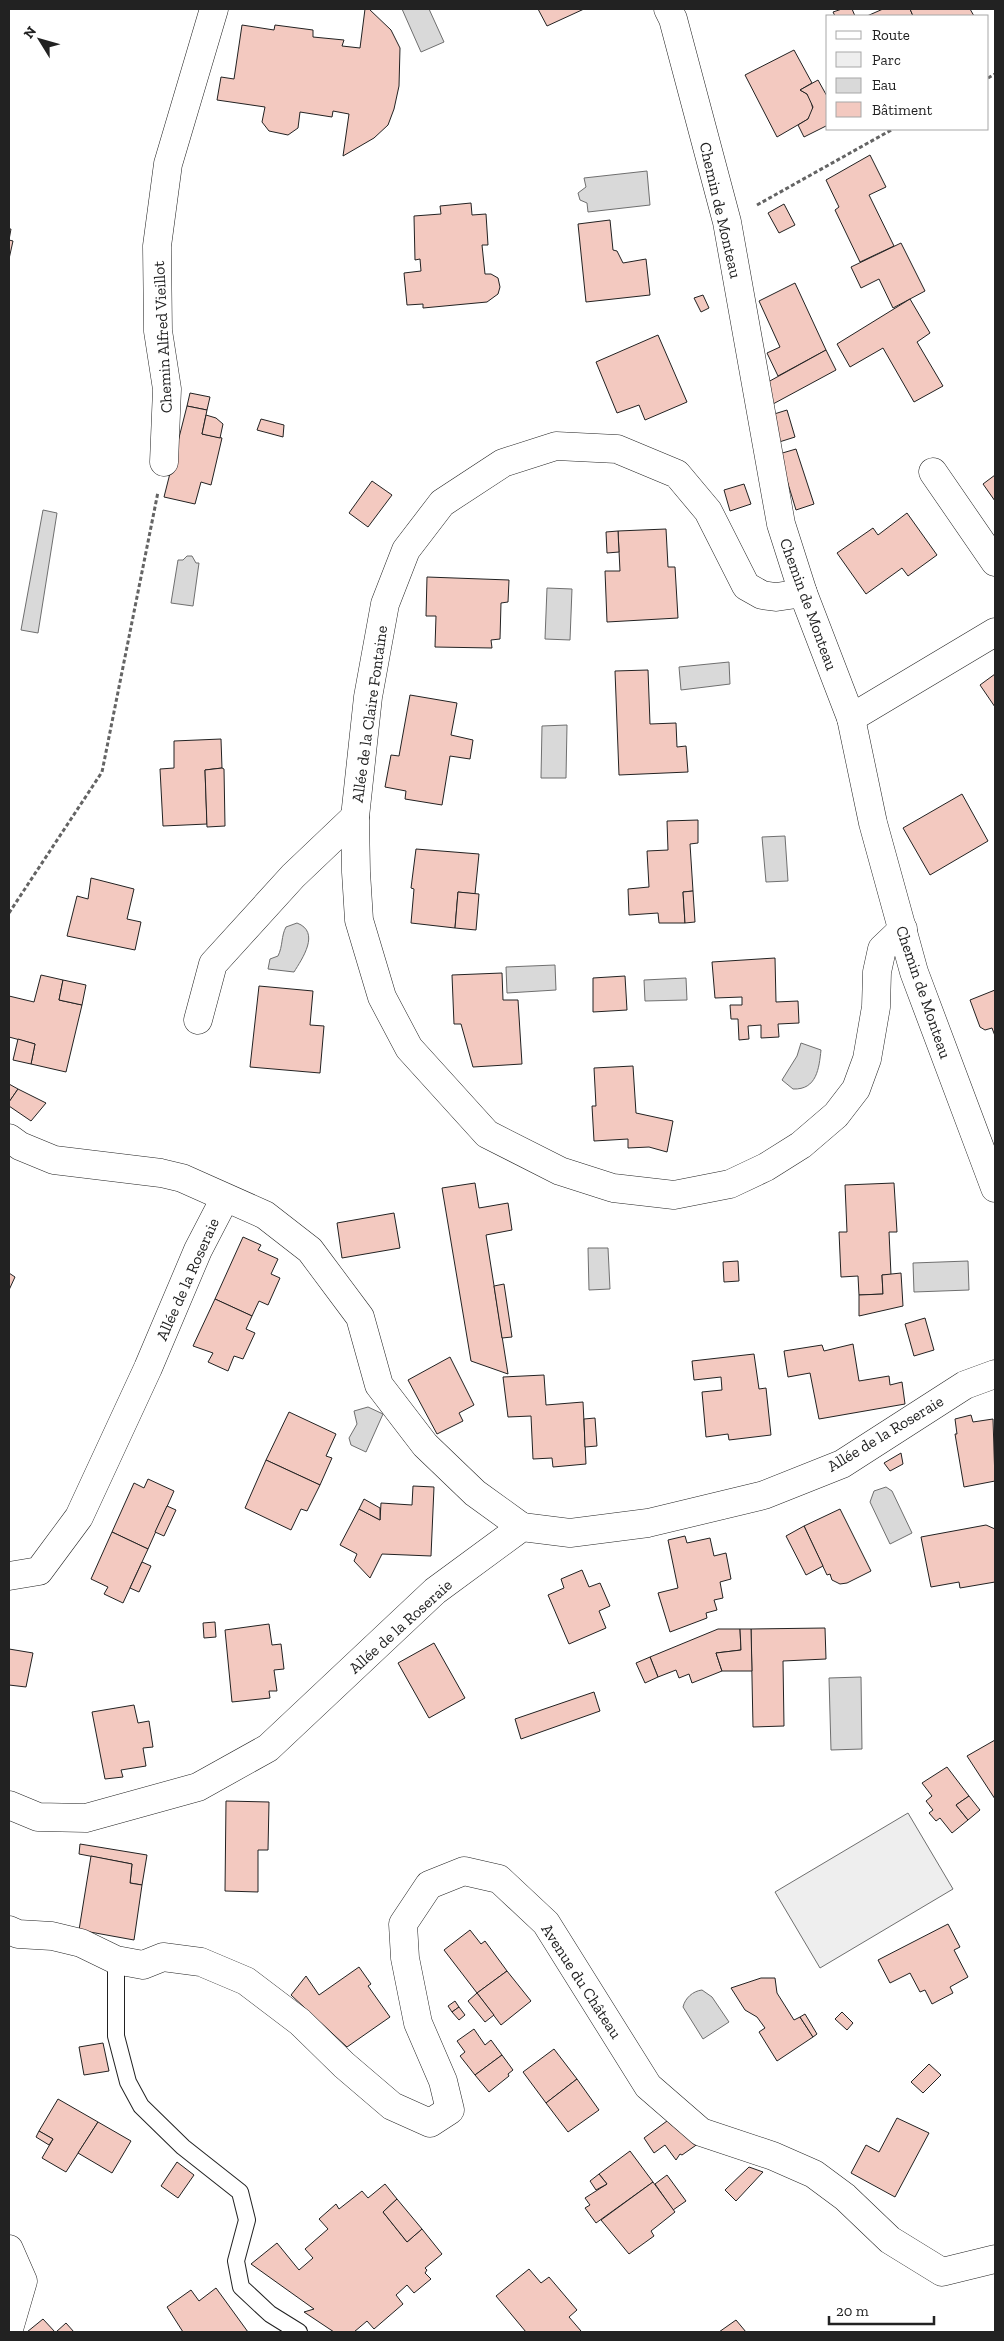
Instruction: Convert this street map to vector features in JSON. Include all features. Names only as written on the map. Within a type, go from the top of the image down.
[{"type":"street","name":"Chemin Alfred Vieillot","points":[[164,462],[167,389],[158,331],[157,246],[168,164],[214,9]]},
{"type":"street","name":"Chemin de Monteau","points":[[668,9],[673,19],[727,222],[781,524],[803,593],[851,718],[873,823],[914,972],[995,1188]]},
{"type":"street","name":"Allée de la Claire Fontaine","points":[[803,593],[776,598],[762,595],[746,586],[708,511],[677,474],[617,449],[556,446],[503,463],[442,503],[406,550],[385,604],[368,697],[355,817],[356,872],[360,920],[382,997],[409,1048],[487,1134],[560,1171],[613,1188],[674,1195],[730,1184],[766,1167],[801,1145],[836,1115],[856,1089],[867,1059],[882,949],[903,930]]},
{"type":"street","points":[[933,472],[995,562]]},
{"type":"street","points":[[851,718],[995,632]]},
{"type":"street","name":"Allée de la Claire Fontaine","points":[[198,1020],[213,964],[293,876],[355,817]]},
{"type":"street","points":[[9,1138],[20,1146],[54,1160],[161,1173],[182,1178],[265,1215],[310,1250],[360,1317],[379,1385],[425,1445],[475,1493],[522,1527]]},
{"type":"street","name":"Allée de la Roseraie","points":[[9,1576],[39,1570],[79,1517],[148,1368],[198,1250],[224,1198]]},
{"type":"street","name":"Allée de la Roseraie","points":[[9,1806],[38,1817],[86,1818],[198,1787],[268,1748],[435,1591],[522,1527],[570,1533],[648,1523],[764,1495],[842,1464],[964,1384],[995,1374]]},
{"type":"street","name":"Avenue du Château","points":[[9,1930],[18,1934],[52,1936],[80,1943],[116,1960],[143,1965],[163,1957],[201,1962],[246,1981],[300,2022],[392,2106],[430,2123],[450,2110],[443,2081],[418,2022],[406,1958],[403,1924],[429,1885],[464,1871],[499,1879],[546,1923],[648,2086],[701,2132],[750,2148],[814,2174],[845,2197],[890,2240],[942,2272],[995,2259]]},
{"type":"street","points":[[9,2248],[23,2281],[9,2329]]},
{"type":"lane","points":[[116,1960],[116,2036],[128,2082],[141,2106],[183,2147],[240,2192],[247,2220],[236,2261],[241,2287],[270,2314],[299,2332]]},
{"type":"path","points":[[727,222],[891,130]]},
{"type":"path","points":[[9,913],[102,772],[164,462]]},
{"type":"green space","points":[[908,1813],[953,1889],[820,1968],[775,1892]]},
{"type":"water","points":[[402,9],[429,9],[444,42],[421,52]]},
{"type":"water","points":[[647,171],[650,205],[588,212],[587,203],[580,200],[578,193],[586,187],[584,178]]},
{"type":"water","points":[[43,510],[57,513],[38,633],[21,630]]},
{"type":"water","points":[[187,556],[192,556],[196,563],[199,563],[193,606],[171,603],[178,560],[183,560]]},
{"type":"water","points":[[547,588],[572,589],[570,640],[545,639]]},
{"type":"water","points":[[729,662],[730,684],[681,690],[679,667]]},
{"type":"water","points":[[567,725],[566,778],[541,778],[542,726]]},
{"type":"water","points":[[785,836],[788,881],[766,882],[762,837]]},
{"type":"water","points":[[297,923],[304,927],[309,939],[305,953],[294,972],[268,969],[270,959],[278,956],[281,949],[286,927]]},
{"type":"water","points":[[555,965],[556,990],[507,993],[506,967]]},
{"type":"water","points":[[686,978],[687,1000],[645,1001],[644,980]]},
{"type":"water","points":[[801,1043],[821,1050],[818,1071],[812,1082],[807,1086],[793,1089],[782,1080],[797,1056]]},
{"type":"water","points":[[588,1248],[608,1248],[610,1289],[589,1290]]},
{"type":"water","points":[[968,1261],[969,1290],[914,1292],[913,1263]]},
{"type":"water","points":[[368,1407],[383,1414],[366,1452],[351,1445],[349,1438],[357,1424],[354,1411]]},
{"type":"water","points":[[886,1487],[892,1491],[912,1533],[890,1544],[870,1502],[874,1491]]},
{"type":"water","points":[[861,1677],[862,1749],[831,1750],[829,1678]]},
{"type":"water","points":[[702,1990],[712,1997],[729,2022],[703,2039],[683,2007],[690,1996]]},
{"type":"building","points":[[365,9],[369,9],[391,30],[400,48],[399,86],[394,109],[388,125],[374,138],[343,156],[349,114],[333,111],[332,117],[300,112],[298,128],[288,135],[269,131],[262,122],[265,107],[217,100],[221,77],[234,79],[242,25],[274,30],[275,25],[313,30],[313,37],[344,40],[342,46],[360,48]]},
{"type":"building","points":[[538,9],[584,9],[547,26]]},
{"type":"building","points":[[842,9],[852,9],[855,15],[834,15],[833,12]]},
{"type":"building","points":[[883,9],[910,9],[913,15],[869,15]]},
{"type":"building","points":[[910,9],[970,9],[973,15],[913,15]]},
{"type":"building","points":[[794,50],[812,83],[800,90],[807,94],[811,100],[813,110],[808,119],[777,137],[745,75]]},
{"type":"building","points":[[818,80],[826,94],[826,126],[804,137],[798,125],[808,119],[813,107],[807,94],[800,90]]},
{"type":"building","points":[[870,155],[886,187],[869,195],[894,246],[860,262],[835,210],[839,207],[826,180]]},
{"type":"building","points":[[471,203],[472,215],[486,214],[488,245],[482,245],[485,274],[491,274],[498,278],[500,287],[498,294],[487,302],[423,308],[423,304],[407,305],[404,273],[421,271],[420,259],[415,260],[414,216],[441,214],[440,206]]},
{"type":"building","points":[[784,204],[795,225],[779,233],[768,213]]},
{"type":"building","points":[[610,220],[613,250],[617,251],[623,263],[646,259],[650,295],[586,302],[578,224]]},
{"type":"building","points":[[9,240],[13,241],[9,259]]},
{"type":"building","points":[[901,243],[925,291],[893,308],[879,279],[861,288],[851,267]]},
{"type":"building","points":[[795,283],[826,350],[778,376],[767,353],[780,347],[759,301]]},
{"type":"building","points":[[703,295],[709,308],[701,312],[694,298]]},
{"type":"building","points":[[910,299],[930,333],[917,342],[943,386],[914,402],[883,348],[850,367],[837,344]]},
{"type":"building","points":[[658,335],[687,402],[645,420],[639,405],[617,413],[596,362]]},
{"type":"building","points":[[826,350],[836,370],[773,404],[768,382]]},
{"type":"building","points":[[190,393],[210,397],[207,410],[187,406]]},
{"type":"building","points":[[187,406],[207,410],[202,434],[222,438],[211,485],[201,482],[195,504],[164,497]]},
{"type":"building","points":[[787,410],[795,437],[776,443],[771,415]]},
{"type":"building","points":[[206,415],[216,418],[223,424],[220,438],[202,434]]},
{"type":"building","points":[[261,419],[284,425],[283,437],[257,430]]},
{"type":"building","points":[[796,449],[814,504],[796,510],[779,454]]},
{"type":"building","points":[[995,475],[995,501],[983,484]]},
{"type":"building","points":[[372,481],[392,495],[368,527],[349,513]]},
{"type":"building","points":[[744,484],[751,504],[730,511],[724,490]]},
{"type":"building","points":[[907,513],[937,555],[908,576],[902,568],[866,594],[837,553],[873,528],[878,535]]},
{"type":"building","points":[[666,529],[668,567],[675,567],[678,618],[607,622],[605,571],[620,571],[618,531]]},
{"type":"building","points":[[618,531],[619,552],[607,553],[606,532]]},
{"type":"building","points":[[427,577],[509,580],[508,602],[501,603],[500,639],[491,640],[492,648],[435,647],[436,616],[426,616]]},
{"type":"building","points":[[648,670],[650,724],[676,723],[677,747],[686,746],[688,772],[619,775],[615,671]]},
{"type":"building","points":[[995,674],[995,707],[980,685]]},
{"type":"building","points":[[410,695],[457,703],[451,735],[473,740],[470,759],[450,756],[442,805],[405,799],[406,791],[385,787],[391,755],[399,756]]},
{"type":"building","points":[[221,739],[222,768],[205,770],[207,824],[163,826],[160,769],[174,768],[174,741]]},
{"type":"building","points":[[224,769],[225,826],[207,827],[205,770]]},
{"type":"building","points":[[962,794],[988,841],[930,875],[903,828]]},
{"type":"building","points":[[698,820],[698,843],[690,844],[693,891],[683,892],[685,923],[659,923],[658,913],[629,915],[628,889],[649,887],[647,851],[668,850],[667,821]]},
{"type":"building","points":[[416,849],[479,854],[475,894],[458,892],[455,928],[411,923],[414,889],[411,888]]},
{"type":"building","points":[[91,878],[134,889],[127,919],[141,922],[135,950],[67,936],[77,896],[88,899]]},
{"type":"building","points":[[693,891],[695,922],[685,923],[683,892]]},
{"type":"building","points":[[458,892],[479,894],[476,930],[455,928]]},
{"type":"building","points":[[775,958],[776,1002],[798,1001],[799,1023],[778,1024],[779,1037],[761,1038],[761,1025],[748,1026],[749,1039],[739,1040],[738,1019],[731,1019],[730,1005],[742,1005],[742,997],[715,998],[712,962]]},
{"type":"building","points":[[502,973],[503,1000],[518,1000],[522,1064],[473,1067],[461,1024],[454,1024],[452,975]]},
{"type":"building","points":[[41,975],[63,980],[59,1000],[82,1005],[66,1072],[31,1064],[35,1044],[9,1037],[9,996],[34,1002]]},
{"type":"building","points":[[625,976],[627,1010],[593,1012],[593,978]]},
{"type":"building","points":[[63,980],[86,985],[82,1005],[59,1000]]},
{"type":"building","points":[[259,986],[313,991],[310,1025],[324,1026],[320,1073],[250,1067]]},
{"type":"building","points":[[995,990],[995,1036],[992,1028],[985,1030],[980,1027],[970,1000]]},
{"type":"building","points":[[18,1039],[35,1044],[31,1064],[13,1060]]},
{"type":"building","points":[[633,1066],[636,1113],[673,1121],[667,1152],[649,1147],[628,1148],[628,1139],[594,1141],[592,1106],[596,1106],[594,1068]]},
{"type":"building","points":[[9,1084],[18,1089],[9,1102]]},
{"type":"building","points":[[18,1089],[46,1103],[31,1121],[9,1106],[9,1102]]},
{"type":"building","points":[[475,1183],[479,1208],[508,1203],[512,1230],[486,1235],[508,1374],[471,1361],[442,1188]]},
{"type":"building","points":[[894,1183],[897,1232],[889,1232],[891,1275],[882,1275],[883,1294],[859,1295],[858,1276],[841,1277],[839,1232],[847,1232],[845,1185]]},
{"type":"building","points":[[394,1213],[400,1248],[342,1258],[337,1223]]},
{"type":"building","points":[[243,1237],[261,1245],[258,1250],[278,1259],[271,1274],[280,1278],[268,1305],[259,1301],[252,1316],[215,1299]]},
{"type":"building","points":[[738,1261],[739,1281],[724,1282],[723,1262]]},
{"type":"building","points":[[9,1273],[15,1277],[9,1290]]},
{"type":"building","points":[[901,1273],[903,1306],[859,1316],[859,1295],[883,1294],[882,1275]]},
{"type":"building","points":[[504,1284],[512,1337],[502,1338],[494,1286]]},
{"type":"building","points":[[215,1299],[252,1316],[246,1329],[255,1333],[243,1359],[234,1356],[228,1371],[208,1362],[213,1353],[193,1346]]},
{"type":"building","points":[[925,1318],[934,1350],[914,1356],[905,1324]]},
{"type":"building","points":[[853,1344],[859,1381],[889,1376],[890,1385],[902,1382],[905,1404],[819,1419],[810,1373],[788,1377],[784,1351],[822,1345],[824,1351]]},
{"type":"building","points":[[754,1354],[759,1389],[766,1388],[771,1435],[729,1440],[728,1434],[706,1437],[702,1392],[722,1390],[721,1377],[694,1380],[692,1361]]},
{"type":"building","points":[[450,1357],[474,1405],[459,1413],[463,1421],[437,1434],[408,1380]]},
{"type":"building","points":[[544,1375],[546,1405],[583,1402],[586,1464],[553,1467],[552,1458],[533,1459],[531,1416],[508,1417],[503,1377]]},
{"type":"building","points":[[289,1412],[336,1434],[326,1456],[332,1458],[320,1485],[266,1460]]},
{"type":"building","points":[[971,1415],[973,1422],[993,1419],[995,1481],[964,1487],[955,1434],[957,1434],[955,1419]]},
{"type":"building","points":[[595,1418],[597,1446],[585,1447],[584,1419]]},
{"type":"building","points":[[901,1453],[903,1464],[890,1471],[884,1463]]},
{"type":"building","points":[[266,1460],[320,1485],[307,1511],[301,1509],[291,1530],[245,1508]]},
{"type":"building","points":[[148,1479],[174,1491],[148,1549],[112,1532],[134,1483],[144,1488]]},
{"type":"building","points":[[413,1486],[434,1487],[431,1556],[382,1554],[370,1578],[354,1561],[357,1554],[340,1545],[359,1509],[380,1520],[381,1503],[412,1505]]},
{"type":"building","points":[[364,1499],[380,1508],[380,1520],[359,1509]]},
{"type":"building","points":[[167,1506],[176,1510],[164,1536],[155,1532]]},
{"type":"building","points":[[840,1509],[871,1571],[847,1583],[840,1584],[832,1580],[830,1574],[827,1575],[804,1526]]},
{"type":"building","points":[[986,1525],[995,1529],[995,1582],[960,1588],[959,1582],[931,1587],[921,1537]]},
{"type":"building","points":[[804,1526],[823,1566],[806,1575],[786,1536]]},
{"type":"building","points":[[112,1532],[148,1549],[123,1603],[104,1594],[108,1587],[91,1579]]},
{"type":"building","points":[[685,1536],[687,1543],[710,1538],[714,1556],[726,1553],[731,1579],[720,1582],[723,1598],[714,1600],[717,1610],[706,1613],[707,1618],[670,1632],[658,1593],[678,1588],[668,1540]]},
{"type":"building","points":[[142,1562],[151,1566],[139,1592],[130,1588]]},
{"type":"building","points":[[582,1570],[589,1587],[600,1583],[610,1606],[599,1611],[606,1628],[569,1644],[548,1595],[564,1588],[561,1579]]},
{"type":"building","points":[[215,1622],[216,1637],[204,1638],[203,1623]]},
{"type":"building","points":[[269,1624],[272,1645],[281,1644],[284,1669],[274,1670],[277,1691],[269,1691],[270,1698],[232,1702],[225,1630]]},
{"type":"building","points":[[825,1628],[826,1659],[783,1661],[784,1726],[753,1727],[751,1629]]},
{"type":"building","points":[[718,1629],[740,1629],[741,1650],[716,1653],[722,1671],[692,1683],[689,1674],[679,1678],[676,1670],[658,1677],[650,1657]]},
{"type":"building","points":[[740,1629],[751,1629],[752,1671],[722,1671],[716,1653],[741,1650]]},
{"type":"building","points":[[434,1643],[465,1698],[429,1718],[398,1663]]},
{"type":"building","points":[[9,1649],[33,1653],[26,1687],[9,1685]]},
{"type":"building","points":[[650,1657],[658,1677],[645,1683],[636,1663]]},
{"type":"building","points":[[594,1692],[600,1711],[521,1739],[515,1719]]},
{"type":"building","points":[[134,1705],[138,1723],[149,1721],[153,1747],[143,1748],[146,1766],[121,1770],[123,1777],[105,1779],[92,1712]]},
{"type":"building","points":[[995,1740],[995,1799],[967,1756]]},
{"type":"building","points":[[947,1767],[969,1796],[956,1805],[968,1820],[952,1833],[940,1818],[936,1821],[929,1813],[933,1810],[926,1801],[932,1796],[922,1783]]},
{"type":"building","points":[[969,1796],[980,1810],[968,1820],[956,1805]]},
{"type":"building","points":[[226,1801],[269,1802],[268,1850],[258,1850],[258,1892],[225,1891]]},
{"type":"building","points":[[80,1844],[147,1855],[142,1885],[130,1883],[132,1864],[79,1854]]},
{"type":"building","points":[[91,1856],[132,1864],[130,1883],[142,1885],[134,1940],[79,1930]]},
{"type":"building","points":[[948,1924],[960,1947],[954,1950],[968,1977],[950,1987],[953,1993],[932,2004],[925,1990],[920,1992],[910,1973],[890,1983],[878,1960]]},
{"type":"building","points":[[470,1930],[481,1944],[485,1941],[507,1971],[477,1993],[444,1950]]},
{"type":"building","points":[[359,1967],[371,1984],[368,1986],[390,2017],[347,2047],[291,1995],[306,1976],[319,1995]]},
{"type":"building","points":[[507,1971],[531,2001],[501,2025],[477,1993]]},
{"type":"building","points":[[761,1978],[775,1978],[777,1993],[794,2020],[800,2017],[813,2037],[777,2061],[759,2032],[765,2028],[757,2017],[745,2010],[731,1988]]},
{"type":"building","points":[[477,1993],[494,2015],[485,2022],[468,2001]]},
{"type":"building","points":[[455,2001],[459,2007],[452,2012],[448,2006]]},
{"type":"building","points":[[459,2007],[465,2015],[459,2020],[452,2012]]},
{"type":"building","points":[[842,2012],[853,2023],[847,2030],[835,2019]]},
{"type":"building","points":[[805,2014],[817,2034],[813,2037],[800,2017]]},
{"type":"building","points":[[474,2029],[485,2045],[491,2040],[502,2055],[475,2075],[460,2056],[465,2052],[457,2041]]},
{"type":"building","points":[[103,2043],[109,2071],[84,2075],[79,2047]]},
{"type":"building","points":[[554,2049],[577,2079],[546,2103],[523,2072]]},
{"type":"building","points":[[502,2055],[513,2070],[508,2074],[509,2076],[489,2092],[475,2075]]},
{"type":"building","points":[[929,2064],[941,2075],[923,2093],[911,2082]]},
{"type":"building","points":[[577,2079],[599,2110],[568,2132],[546,2103]]},
{"type":"building","points":[[58,2099],[98,2122],[66,2172],[42,2158],[53,2139],[39,2131]]},
{"type":"building","points":[[897,2118],[929,2133],[895,2197],[851,2173],[866,2145],[879,2152]]},
{"type":"building","points":[[667,2121],[685,2136],[702,2141],[682,2155],[680,2154],[676,2160],[665,2145],[654,2153],[644,2138]]},
{"type":"building","points":[[98,2122],[131,2141],[112,2173],[78,2153]]},
{"type":"building","points":[[39,2131],[53,2139],[49,2145],[36,2137]]},
{"type":"building","points":[[630,2151],[653,2182],[596,2223],[585,2208],[590,2205],[585,2198],[607,2184],[599,2174]]},
{"type":"building","points":[[177,2162],[194,2175],[178,2198],[161,2186]]},
{"type":"building","points":[[749,2167],[763,2172],[736,2201],[725,2190]]},
{"type":"building","points":[[599,2174],[607,2184],[596,2190],[590,2181]]},
{"type":"building","points":[[667,2175],[686,2201],[673,2210],[655,2184]]},
{"type":"building","points":[[653,2182],[675,2212],[651,2231],[654,2236],[629,2254],[601,2220]]},
{"type":"building","points":[[385,2184],[397,2199],[383,2212],[407,2242],[422,2229],[442,2254],[425,2268],[427,2270],[425,2273],[431,2279],[414,2293],[407,2285],[396,2295],[403,2304],[374,2329],[367,2321],[354,2332],[334,2332],[304,2312],[314,2309],[251,2264],[277,2243],[299,2270],[313,2258],[305,2249],[328,2229],[319,2219],[336,2204],[339,2209],[362,2191],[368,2198]]},
{"type":"building","points":[[397,2199],[422,2229],[407,2242],[383,2212]]},
{"type":"building","points":[[529,2269],[541,2283],[549,2277],[577,2310],[569,2317],[581,2331],[526,2332],[496,2296]]},
{"type":"building","points":[[216,2288],[248,2332],[183,2332],[167,2307],[191,2290],[199,2301]]},
{"type":"building","points":[[43,2319],[55,2332],[27,2332]]},
{"type":"building","points":[[736,2320],[746,2332],[719,2332]]},
{"type":"building","points":[[66,2323],[74,2332],[56,2332]]}]
